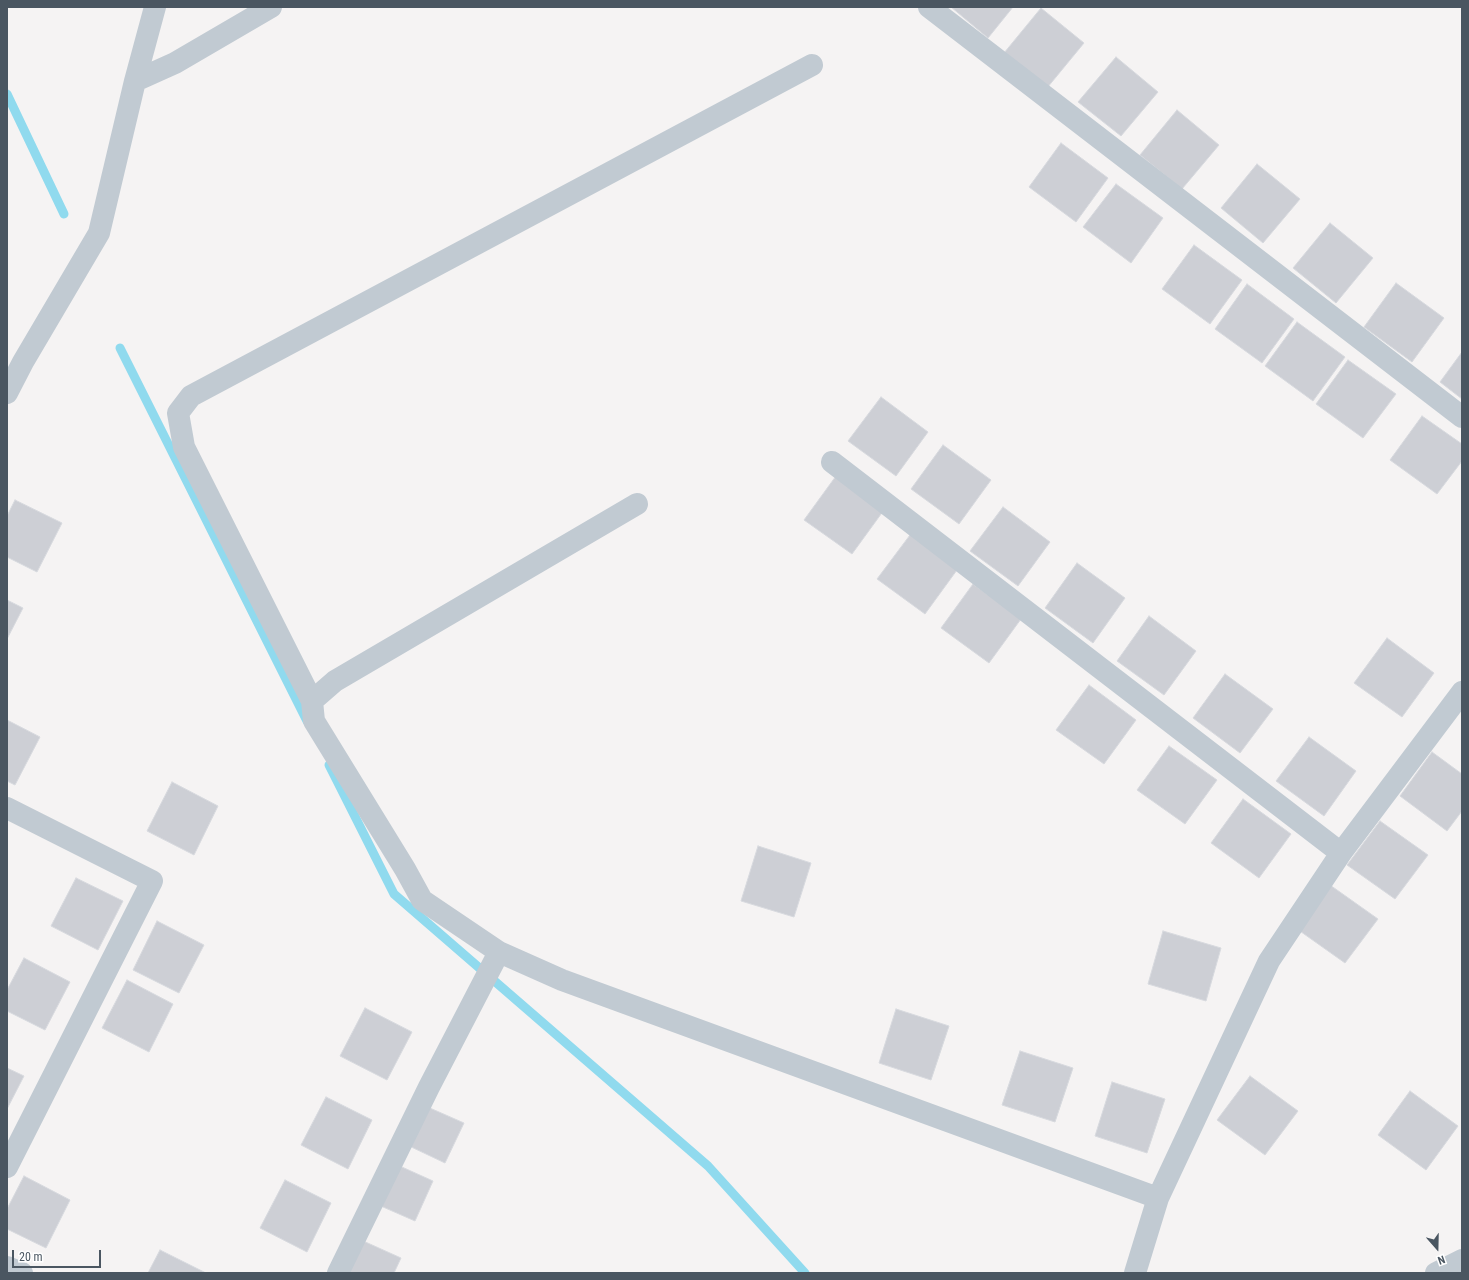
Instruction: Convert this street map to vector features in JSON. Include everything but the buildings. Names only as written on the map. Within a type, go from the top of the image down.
[{"type":"street","points":[[7,394],[23,362],[99,233],[135,81],[155,7]]},
{"type":"street","points":[[135,81],[175,63],[271,7]]},
{"type":"street","points":[[929,7],[1462,417]]},
{"type":"street","points":[[812,65],[191,396],[178,413],[184,447],[312,701],[314,721],[406,869],[422,900],[499,952],[562,980],[1158,1198]]},
{"type":"street","points":[[832,462],[1341,853]]},
{"type":"street","points":[[312,701],[335,681],[638,504]]},
{"type":"street","points":[[1135,1273],[1158,1198],[1269,960],[1341,853],[1462,692]]},
{"type":"street","points":[[7,808],[152,881],[7,1167]]},
{"type":"street","points":[[338,1273],[428,1087],[499,952]]},
{"type":"street","points":[[1436,1273],[1462,1260]]},
{"type":"street","points":[[7,1267],[22,1273]]},
{"type":"waterway","points":[[7,94],[64,214]]},
{"type":"waterway","points":[[120,348],[307,721]]},
{"type":"waterway","points":[[329,765],[394,894],[708,1166],[805,1273]]}]
